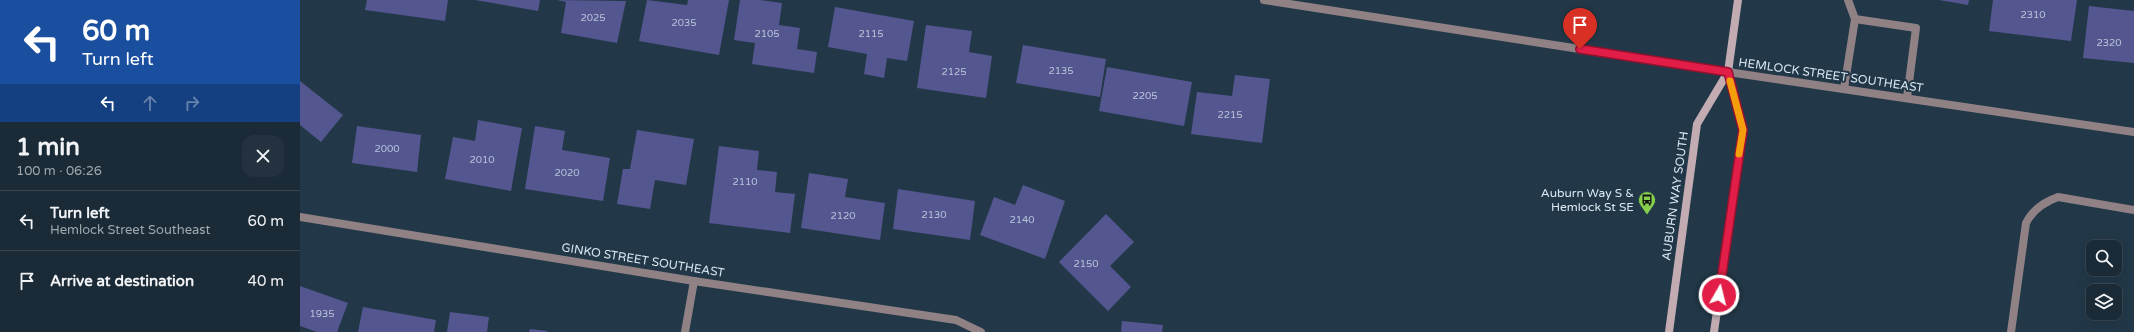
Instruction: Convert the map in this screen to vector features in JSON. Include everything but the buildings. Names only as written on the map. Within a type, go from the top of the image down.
[{"type":"main road","name":"AUBURN WAY SOUTH","points":[[1714,332],[1743,130],[1728,72],[1738,0]]},
{"type":"main road","name":"AUBURN WAY SOUTH","points":[[1668,332],[1697,124],[1728,72]]},
{"type":"street","name":"HEMLOCK STREET SOUTHEAST","points":[[1264,0],[1728,72],[2134,132]]},
{"type":"street","points":[[1844,89],[1855,19],[1848,0]]},
{"type":"street","points":[[1855,19],[1916,28],[1907,98]]},
{"type":"street","points":[[2011,332],[2026,223],[2031,213],[2048,201],[2058,197],[2134,210]]},
{"type":"street","name":"GINKO STREET SOUTHEAST","points":[[300,218],[694,281],[956,320],[981,332]]},
{"type":"street","points":[[685,332],[694,281]]},
{"type":"slow traffic","points":[[1730,81],[1743,130],[1739,154]]},
{"type":"place","name":"Auburn Way S & Hemlock St SE","points":[[1647,215]]},
{"type":"route","points":[[1580,49],[1728,72],[1743,130],[1719,295]]}]
